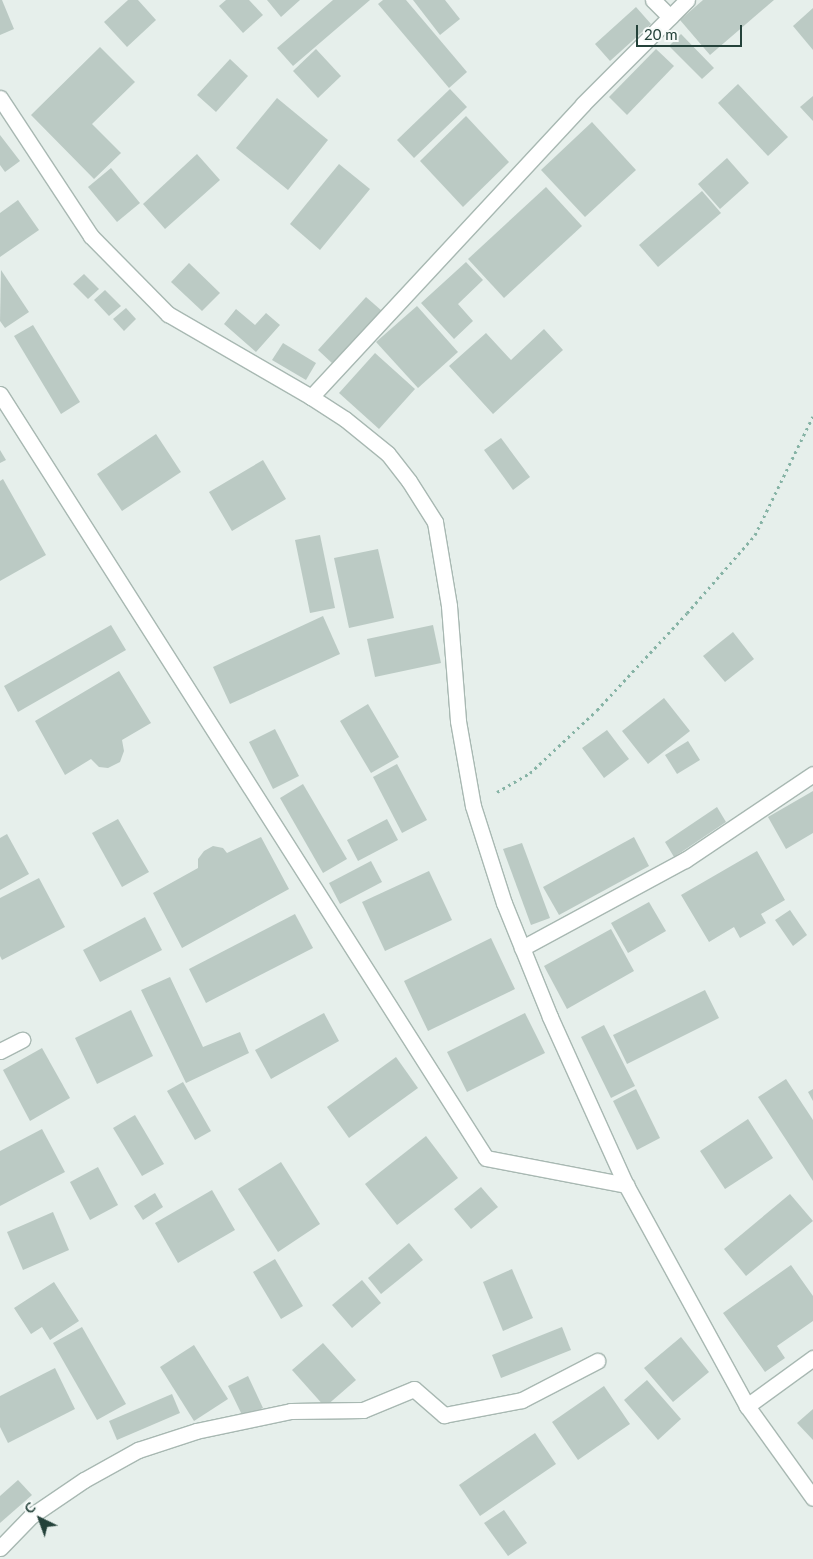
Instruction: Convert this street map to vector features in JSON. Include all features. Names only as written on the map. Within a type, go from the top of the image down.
[{"type":"street","points":[[653,0],[670,17]]},
{"type":"street","points":[[311,397],[576,111],[688,0]]},
{"type":"street","points":[[0,98],[91,236],[168,314],[311,397],[345,419],[388,454],[409,481],[435,522],[449,606],[458,721],[473,806],[504,903],[550,1017],[626,1185],[747,1406],[813,1498]]},
{"type":"street","points":[[0,394],[486,1158],[626,1185]]},
{"type":"street","points":[[522,948],[685,860],[813,774]]},
{"type":"street","points":[[0,1051],[22,1040]]},
{"type":"street","points":[[747,1406],[813,1358]]},
{"type":"street","points":[[0,1548],[30,1516],[84,1480],[138,1450],[196,1431],[291,1411],[363,1410],[414,1390],[444,1415],[522,1400],[597,1361]]},
{"type":"path","points":[[473,806],[530,773],[596,710],[730,564],[755,535],[813,416]]},
{"type":"building","points":[[0,0],[2,0],[14,29],[0,35]]},
{"type":"building","points":[[128,0],[138,0],[156,20],[127,47],[104,22]]},
{"type":"building","points":[[226,0],[249,0],[263,15],[243,33],[219,6]]},
{"type":"building","points":[[267,0],[300,0],[281,17]]},
{"type":"building","points":[[333,0],[370,0],[293,66],[277,48]]},
{"type":"building","points":[[383,0],[406,0],[467,72],[449,88],[378,4]]},
{"type":"building","points":[[413,0],[445,0],[460,19],[440,35]]},
{"type":"building","points":[[703,0],[774,0],[710,55],[680,20]]},
{"type":"building","points":[[636,7],[651,24],[610,61],[595,44]]},
{"type":"building","points":[[813,8],[813,50],[793,26]]},
{"type":"building","points":[[681,34],[714,68],[702,79],[669,46]]},
{"type":"building","points":[[100,47],[135,82],[92,124],[121,153],[94,179],[31,115]]},
{"type":"building","points":[[316,49],[341,76],[318,98],[293,71]]},
{"type":"building","points":[[656,49],[674,66],[627,115],[609,97]]},
{"type":"building","points":[[230,59],[248,76],[216,112],[197,95]]},
{"type":"building","points":[[738,84],[788,137],[768,156],[718,103]]},
{"type":"building","points":[[450,89],[467,107],[414,158],[397,140]]},
{"type":"building","points":[[813,96],[813,121],[800,107]]},
{"type":"building","points":[[277,98],[328,140],[288,190],[236,148]]},
{"type":"building","points":[[466,116],[509,162],[463,207],[420,161]]},
{"type":"building","points":[[592,122],[636,170],[585,217],[541,170]]},
{"type":"building","points":[[0,135],[20,161],[5,172],[0,165]]},
{"type":"building","points":[[197,154],[220,180],[165,229],[143,204]]},
{"type":"building","points":[[727,158],[749,183],[720,209],[698,184]]},
{"type":"building","points":[[339,164],[370,189],[320,250],[290,224]]},
{"type":"building","points":[[111,168],[140,203],[117,222],[88,187]]},
{"type":"building","points":[[546,187],[582,226],[504,298],[468,259]]},
{"type":"building","points":[[702,191],[721,213],[658,267],[639,245]]},
{"type":"building","points":[[18,200],[39,230],[0,257],[0,213]]},
{"type":"building","points":[[466,262],[483,280],[458,304],[473,321],[454,339],[421,303]]},
{"type":"building","points":[[189,263],[220,293],[202,311],[171,282]]},
{"type":"building","points":[[1,270],[29,312],[5,328],[0,321]]},
{"type":"building","points":[[84,274],[99,289],[88,299],[73,284]]},
{"type":"building","points":[[105,290],[121,306],[109,316],[94,300]]},
{"type":"building","points":[[366,297],[382,311],[333,364],[318,350]]},
{"type":"building","points":[[417,306],[458,352],[418,388],[376,342]]},
{"type":"building","points":[[126,308],[136,319],[124,331],[113,319]]},
{"type":"building","points":[[236,309],[255,325],[266,313],[280,325],[256,352],[224,324]]},
{"type":"building","points":[[33,325],[80,402],[61,414],[14,336]]},
{"type":"building","points":[[544,329],[563,350],[493,414],[449,366],[486,333],[511,360]]},
{"type":"building","points":[[283,343],[316,363],[306,380],[272,360]]},
{"type":"building","points":[[375,353],[415,389],[379,429],[339,393]]},
{"type":"building","points":[[156,434],[181,472],[122,511],[97,474]]},
{"type":"building","points":[[501,438],[530,477],[513,490],[484,450]]},
{"type":"building","points":[[0,450],[6,460],[0,463]]},
{"type":"building","points":[[263,460],[286,499],[232,531],[209,492]]},
{"type":"building","points":[[3,479],[46,555],[0,581],[0,481]]},
{"type":"building","points":[[320,535],[335,608],[310,613],[295,540]]},
{"type":"building","points":[[378,549],[394,618],[349,628],[334,558]]},
{"type":"building","points":[[323,616],[340,654],[230,704],[213,667]]},
{"type":"building","points":[[111,625],[126,650],[18,712],[4,686]]},
{"type":"building","points":[[433,625],[441,663],[375,677],[367,639]]},
{"type":"building","points":[[733,632],[754,659],[725,682],[703,656]]},
{"type":"building","points":[[119,671],[151,723],[122,740],[124,751],[120,762],[108,768],[99,767],[91,759],[65,775],[35,721]]},
{"type":"building","points":[[664,698],[690,731],[648,764],[622,731]]},
{"type":"building","points":[[368,704],[399,757],[371,773],[340,721]]},
{"type":"building","points":[[275,729],[299,776],[273,789],[249,742]]},
{"type":"building","points":[[607,730],[629,759],[604,778],[582,748]]},
{"type":"building","points":[[688,741],[700,760],[677,774],[665,755]]},
{"type":"building","points":[[397,764],[427,820],[402,833],[373,777]]},
{"type":"building","points":[[303,784],[347,859],[323,873],[280,798]]},
{"type":"building","points":[[813,791],[813,833],[786,849],[768,817]]},
{"type":"building","points":[[717,807],[726,822],[674,857],[665,842]]},
{"type":"building","points":[[118,819],[149,872],[122,887],[92,833]]},
{"type":"building","points":[[387,819],[398,840],[358,861],[347,840]]},
{"type":"building","points":[[7,834],[29,874],[0,890],[0,838]]},
{"type":"building","points":[[261,837],[289,889],[182,948],[153,893],[198,868],[198,859],[204,851],[213,846],[223,848],[227,853]]},
{"type":"building","points":[[634,837],[649,866],[559,915],[543,887]]},
{"type":"building","points":[[522,843],[550,918],[531,925],[503,849]]},
{"type":"building","points":[[757,851],[785,900],[761,914],[766,923],[740,938],[734,927],[709,942],[681,895]]},
{"type":"building","points":[[371,861],[382,882],[340,904],[329,883]]},
{"type":"building","points":[[429,871],[452,920],[385,951],[362,902]]},
{"type":"building","points":[[39,878],[65,927],[2,960],[0,956],[0,898]]},
{"type":"building","points":[[649,902],[666,931],[628,953],[611,923]]},
{"type":"building","points":[[790,910],[807,935],[793,946],[775,920]]},
{"type":"building","points":[[295,914],[313,948],[206,1003],[189,969]]},
{"type":"building","points":[[145,917],[162,950],[100,982],[83,950]]},
{"type":"building","points":[[611,929],[634,971],[567,1009],[544,966]]},
{"type":"building","points":[[491,938],[515,989],[428,1031],[404,981]]},
{"type":"building","points":[[170,977],[203,1047],[240,1032],[249,1053],[186,1083],[141,990]]},
{"type":"building","points":[[705,990],[719,1018],[627,1064],[613,1035]]},
{"type":"building","points":[[131,1010],[153,1056],[97,1084],[75,1038]]},
{"type":"building","points":[[324,1013],[339,1041],[271,1079],[255,1050]]},
{"type":"building","points":[[525,1013],[545,1053],[467,1092],[447,1052]]},
{"type":"building","points":[[604,1025],[635,1086],[611,1098],[581,1037]]},
{"type":"building","points":[[42,1048],[70,1098],[30,1121],[3,1070]]},
{"type":"building","points":[[396,1057],[418,1088],[349,1138],[327,1107]]},
{"type":"building","points":[[786,1079],[813,1120],[813,1181],[758,1097]]},
{"type":"building","points":[[183,1082],[211,1131],[195,1140],[167,1091]]},
{"type":"building","points":[[636,1089],[660,1138],[637,1150],[613,1101]]},
{"type":"building","points":[[813,1089],[813,1101],[808,1092]]},
{"type":"building","points":[[135,1115],[164,1164],[142,1176],[113,1128]]},
{"type":"building","points":[[748,1119],[773,1158],[725,1189],[700,1151]]},
{"type":"building","points":[[42,1129],[65,1172],[0,1206],[0,1151]]},
{"type":"building","points":[[426,1136],[458,1178],[397,1225],[365,1184]]},
{"type":"building","points":[[281,1162],[320,1224],[278,1252],[238,1189]]},
{"type":"building","points":[[98,1167],[118,1205],[90,1220],[70,1182]]},
{"type":"building","points":[[481,1187],[498,1207],[471,1229],[454,1209]]},
{"type":"building","points":[[212,1190],[235,1230],[178,1263],[155,1223]]},
{"type":"building","points":[[155,1193],[163,1207],[143,1220],[134,1206]]},
{"type":"building","points":[[790,1194],[813,1221],[746,1276],[724,1249]]},
{"type":"building","points":[[53,1212],[69,1250],[23,1270],[7,1232]]},
{"type":"building","points":[[409,1243],[423,1260],[381,1294],[368,1278]]},
{"type":"building","points":[[275,1259],[303,1306],[281,1319],[253,1272]]},
{"type":"building","points":[[791,1265],[813,1296],[813,1321],[777,1346],[785,1358],[765,1372],[723,1313]]},
{"type":"building","points":[[512,1269],[533,1318],[503,1331],[483,1282]]},
{"type":"building","points":[[362,1280],[381,1303],[352,1328],[332,1305]]},
{"type":"building","points":[[54,1282],[79,1321],[50,1340],[42,1327],[31,1334],[14,1308]]},
{"type":"building","points":[[82,1327],[126,1404],[97,1420],[53,1343]]},
{"type":"building","points":[[562,1327],[571,1350],[501,1378],[492,1355]]},
{"type":"building","points":[[681,1337],[709,1372],[673,1402],[644,1368]]},
{"type":"building","points":[[323,1343],[356,1380],[325,1407],[292,1370]]},
{"type":"building","points":[[194,1345],[228,1399],[194,1421],[160,1367]]},
{"type":"building","points":[[55,1368],[75,1409],[8,1443],[0,1427],[0,1396]]},
{"type":"building","points":[[248,1376],[263,1408],[243,1417],[228,1386]]},
{"type":"building","points":[[647,1380],[681,1419],[658,1440],[624,1400]]},
{"type":"building","points":[[604,1386],[630,1424],[578,1460],[552,1422]]},
{"type":"building","points":[[172,1394],[180,1413],[117,1440],[109,1421]]},
{"type":"building","points":[[813,1409],[813,1440],[797,1423]]},
{"type":"building","points":[[535,1433],[556,1464],[480,1516],[459,1485]]},
{"type":"building","points":[[18,1480],[32,1495],[0,1523],[0,1496]]},
{"type":"building","points":[[504,1510],[527,1543],[508,1556],[484,1523]]}]
